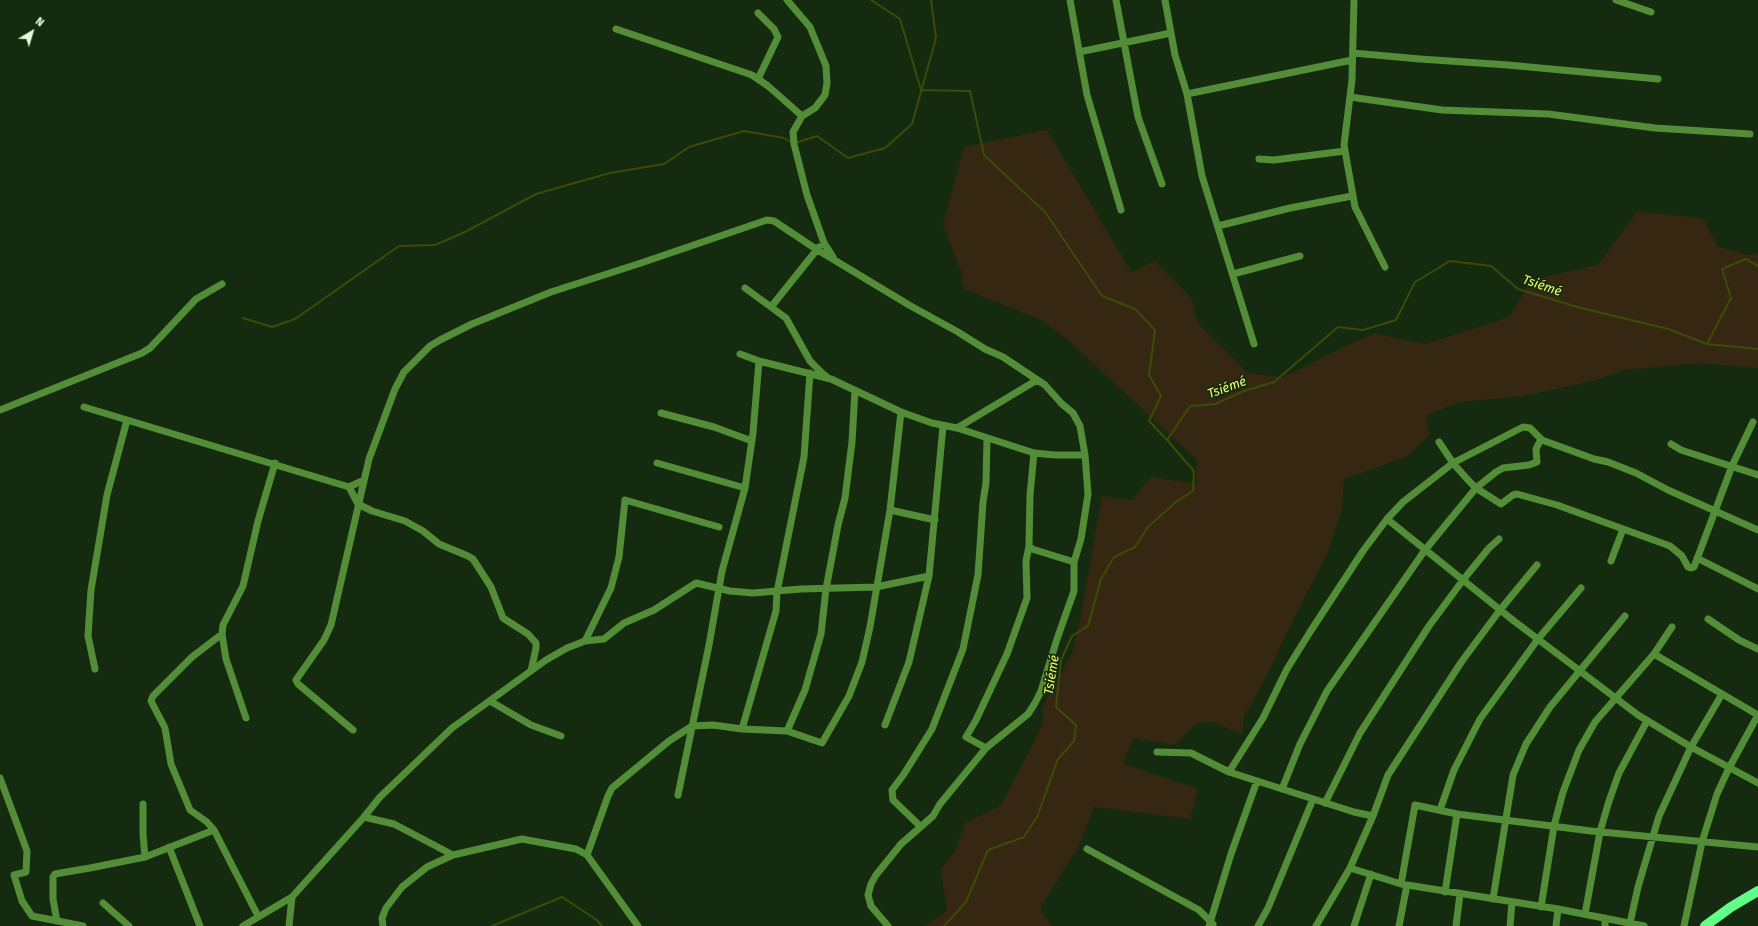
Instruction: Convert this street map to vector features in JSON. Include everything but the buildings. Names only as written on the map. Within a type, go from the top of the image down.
[{"type":"main road","points":[[1706,926],[1731,907],[1758,891]]},
{"type":"street","points":[[787,0],[810,27],[826,66],[827,83],[825,95],[815,108],[802,116],[793,132],[794,144],[807,195],[824,243],[835,259]]},
{"type":"street","points":[[1070,0],[1087,95],[1121,210]]},
{"type":"street","points":[[1116,0],[1138,117],[1162,184]]},
{"type":"street","points":[[1165,0],[1171,33],[1187,94],[1202,176],[1254,344]]},
{"type":"street","points":[[1354,0],[1353,57],[1344,145],[1354,207],[1385,267]]},
{"type":"street","points":[[1616,0],[1651,12]]},
{"type":"street","points":[[758,13],[774,29],[778,37],[758,79]]},
{"type":"street","points":[[616,29],[744,71],[768,86],[802,116]]},
{"type":"street","points":[[1079,52],[1171,33]]},
{"type":"street","points":[[1187,94],[1353,57],[1508,65],[1658,80]]},
{"type":"street","points":[[1350,97],[1442,110],[1548,114],[1654,128],[1750,134]]},
{"type":"street","points":[[1259,159],[1274,160],[1345,151]]},
{"type":"street","points":[[1218,226],[1290,208],[1352,196]]},
{"type":"street","points":[[353,730],[298,684],[296,680],[324,640],[331,625],[369,459],[395,389],[404,372],[430,346],[440,340],[472,324],[551,292],[641,264],[767,220],[778,223],[816,249],[985,349],[1003,357],[1045,384],[1062,404],[1073,413],[1080,426],[1085,455],[1088,494],[1081,539],[1074,562],[1074,591],[1036,703],[1023,718],[986,748],[940,804],[933,816],[920,826],[890,857],[870,884],[868,895],[871,906],[888,926]]},
{"type":"street","points":[[771,307],[816,249],[824,243]]},
{"type":"street","points":[[1233,274],[1300,256]]},
{"type":"street","points":[[0,410],[142,353],[150,348],[196,299],[222,284]]},
{"type":"street","points":[[744,288],[790,322],[810,361],[822,373],[832,379],[901,412],[943,426],[957,428],[1034,453],[1054,455],[1085,455]]},
{"type":"street","points":[[740,354],[832,379]]},
{"type":"street","points":[[678,795],[720,588],[722,571],[744,488],[752,440],[759,360]]},
{"type":"street","points":[[742,729],[776,611],[777,592],[804,456],[810,373]]},
{"type":"street","points":[[957,428],[1037,380]]},
{"type":"street","points":[[787,731],[805,690],[821,634],[826,588],[845,498],[852,442],[855,390]]},
{"type":"street","points":[[84,407],[349,486],[364,480]]},
{"type":"street","points":[[587,855],[612,788],[669,741],[692,726],[713,725],[742,729],[787,731],[822,743],[850,696],[862,662],[870,627],[890,510],[901,412]]},
{"type":"street","points":[[661,413],[714,427],[752,440]]},
{"type":"street","points":[[95,669],[88,636],[91,590],[107,495],[127,420]]},
{"type":"street","points":[[1439,442],[1453,463],[1476,488],[1501,504],[1513,495],[1517,494],[1557,505],[1670,546],[1682,556],[1688,567],[1694,567],[1702,542],[1716,510],[1732,466],[1753,422]]},
{"type":"street","points":[[885,725],[909,662],[929,576],[943,426]]},
{"type":"street","points":[[1229,772],[1263,718],[1287,669],[1306,638],[1363,551],[1387,519],[1409,496],[1453,463],[1524,427],[1530,428],[1542,440],[1636,473],[1668,490],[1716,510],[1758,530]]},
{"type":"street","points":[[920,826],[893,800],[892,790],[932,730],[963,649],[978,575],[983,502],[986,483],[987,439]]},
{"type":"street","points":[[1282,789],[1300,744],[1327,692],[1425,550],[1476,488],[1496,472],[1503,468],[1529,465],[1537,462],[1538,443],[1542,440]]},
{"type":"street","points":[[1671,444],[1681,450],[1758,475]]},
{"type":"street","points":[[986,748],[966,737],[976,720],[1007,654],[1027,598],[1026,561],[1029,546],[1030,495],[1034,453]]},
{"type":"street","points":[[246,718],[226,659],[222,634],[223,625],[243,586],[258,521],[275,463]]},
{"type":"street","points":[[657,463],[744,488]]},
{"type":"street","points":[[349,486],[358,504],[372,511],[405,522],[423,531],[439,544],[473,559],[491,587],[503,618],[528,634],[536,643],[531,671]]},
{"type":"street","points":[[585,641],[610,588],[619,557],[625,500],[719,527]]},
{"type":"street","points":[[890,510],[935,520]]},
{"type":"street","points":[[1387,519],[1500,610],[1614,698],[1647,721],[1691,747],[1758,783]]},
{"type":"street","points":[[1611,561],[1623,529]]},
{"type":"street","points":[[1325,803],[1360,733],[1429,626],[1463,580],[1489,548],[1499,539]]},
{"type":"street","points":[[1029,546],[1032,549],[1074,562]]},
{"type":"street","points":[[1697,558],[1758,589]]},
{"type":"street","points":[[1316,926],[1350,868],[1373,816],[1388,775],[1462,661],[1500,610],[1537,565]]},
{"type":"street","points":[[243,926],[292,897],[364,817],[380,797],[452,728],[531,671],[568,648],[585,641],[604,639],[624,623],[654,610],[696,583],[753,594],[826,588],[876,587],[929,576]]},
{"type":"street","points":[[1440,810],[1454,770],[1480,719],[1538,639],[1581,588]]},
{"type":"street","points":[[1493,899],[1513,775],[1526,744],[1538,724],[1579,670],[1625,616]]},
{"type":"street","points":[[1708,619],[1739,640],[1758,649]]},
{"type":"street","points":[[1541,907],[1554,826],[1563,792],[1579,750],[1595,722],[1614,698],[1654,654],[1672,627]]},
{"type":"street","points":[[222,634],[192,657],[152,696],[151,701],[165,728],[171,764],[190,810],[207,822],[214,830],[258,916]]},
{"type":"street","points":[[1654,654],[1758,715],[1729,768],[1717,794],[1702,842],[1684,926]]},
{"type":"street","points":[[1630,923],[1638,887],[1659,816],[1691,747],[1722,694]]},
{"type":"street","points":[[490,701],[531,725],[561,736]]},
{"type":"street","points":[[1585,914],[1600,832],[1619,772],[1647,721]]},
{"type":"street","points":[[1157,752],[1191,753],[1229,772],[1325,803],[1373,816]]},
{"type":"street","points":[[0,778],[27,850],[26,872],[14,874],[22,901],[32,916],[83,926]]},
{"type":"street","points":[[1211,925],[1231,854],[1257,781]]},
{"type":"street","points":[[1258,926],[1268,908],[1313,799]]},
{"type":"street","points":[[143,804],[145,857]]},
{"type":"street","points":[[1399,926],[1415,805],[1457,814],[1600,832],[1758,847]]},
{"type":"street","points":[[1445,892],[1457,814]]},
{"type":"street","points":[[364,817],[394,824],[453,855]]},
{"type":"street","points":[[57,921],[53,899],[53,877],[55,874],[145,857],[214,830]]},
{"type":"street","points":[[383,926],[382,918],[386,908],[402,887],[427,867],[453,855],[522,839],[576,849],[587,855],[638,926]]},
{"type":"street","points":[[170,847],[200,926]]},
{"type":"street","points":[[1087,849],[1200,910],[1211,925]]},
{"type":"street","points":[[1350,868],[1404,885],[1558,909],[1644,926]]},
{"type":"street","points":[[1354,926],[1371,874]]},
{"type":"street","points":[[1456,926],[1460,894]]},
{"type":"street","points":[[289,926],[292,897]]},
{"type":"street","points":[[1510,926],[1512,902]]},
{"type":"street","points":[[103,903],[129,926]]},
{"type":"street","points":[[1556,926],[1558,909]]},
{"type":"street","points":[[1605,918],[1605,926]]},
{"type":"shaded area","points":[[1047,130],[1131,272],[1155,261],[1191,298],[1198,323],[1247,373],[1283,377],[1374,333],[1425,344],[1510,317],[1530,280],[1598,265],[1637,212],[1703,218],[1718,247],[1749,255],[1758,253],[1758,368],[1697,363],[1625,370],[1593,381],[1524,396],[1460,402],[1425,416],[1430,434],[1408,456],[1344,479],[1342,510],[1328,552],[1269,671],[1244,717],[1242,734],[1213,722],[1198,723],[1174,745],[1133,738],[1123,764],[1198,789],[1190,819],[1094,807],[1078,847],[1040,909],[1052,926],[925,926],[947,911],[941,869],[955,851],[965,823],[1001,805],[1038,734],[1044,718],[1041,710],[1072,653],[1080,620],[1102,496],[1132,500],[1151,477],[1196,484],[1197,460],[1067,339],[1041,320],[964,289],[961,271],[943,225],[964,147]]},
{"type":"waterway","points":[[871,0],[900,19],[921,90],[970,91],[984,155],[1045,212],[1102,296],[1135,309],[1155,330],[1149,375],[1161,396],[1149,421],[1167,440]]},
{"type":"waterway","points":[[795,143],[817,136],[848,158],[885,148],[912,124],[936,38],[931,0]]},
{"type":"waterway","points":[[243,318],[272,327],[295,319],[399,246],[435,245],[465,232],[536,194],[610,173],[664,164],[689,147],[744,131],[784,138],[791,142]]},
{"type":"waterway","points":[[1707,344],[1731,298],[1722,269],[1746,259],[1758,266]]},
{"type":"waterway","name":"Tsiémé","points":[[944,926],[966,902],[988,850],[1024,837],[1037,817],[1058,759],[1074,741],[1076,725],[1056,707],[1061,660],[1072,636],[1088,626],[1101,579],[1114,557],[1135,547],[1148,527],[1176,502],[1193,491],[1194,471],[1167,440],[1190,406],[1215,404],[1244,391],[1274,382],[1338,327],[1363,330],[1396,320],[1415,282],[1450,261],[1491,266],[1518,289],[1581,308],[1668,329],[1707,344],[1758,349]]},
{"type":"waterway","points":[[492,926],[562,897],[597,920],[602,926]]}]
